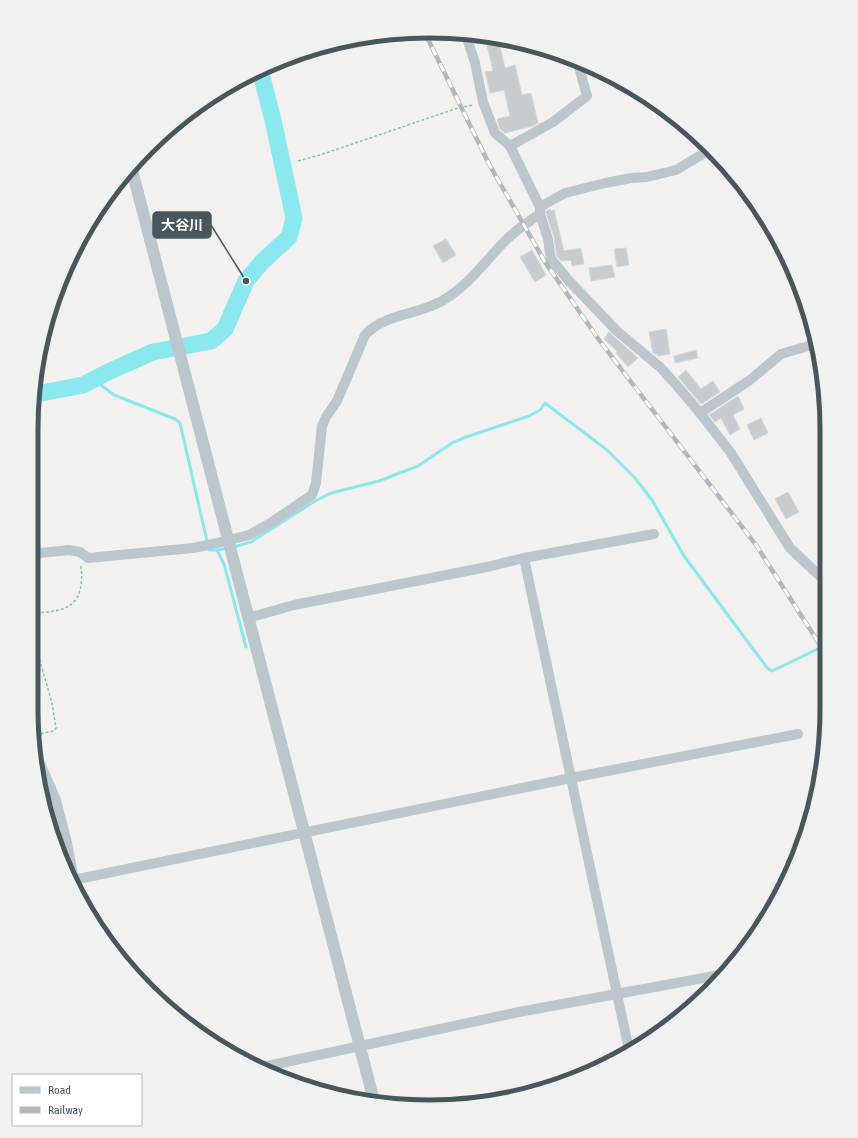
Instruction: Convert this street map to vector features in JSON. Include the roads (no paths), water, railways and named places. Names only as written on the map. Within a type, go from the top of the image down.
[{"type":"street","points":[[468,40],[475,63],[483,102],[495,133],[510,146],[540,210],[548,239],[551,259],[569,281],[617,332],[661,368],[700,413],[731,453],[790,548],[820,576]]},
{"type":"street","points":[[510,146],[553,122],[587,96],[579,68]]},
{"type":"street","points":[[38,553],[69,550],[80,552],[88,558],[200,547],[213,544],[230,545],[272,522],[312,495],[316,483],[322,426],[326,417],[337,401],[365,335],[370,330],[392,318],[438,303],[450,296],[464,284],[506,240],[540,210],[565,194],[605,183],[631,178],[647,177],[676,170],[705,153]]},
{"type":"street","points":[[133,174],[175,335],[183,360],[248,618],[373,1096]]},
{"type":"street","points":[[700,413],[750,380],[781,354],[810,345]]},
{"type":"street","points":[[248,618],[294,605],[487,567],[524,558],[654,534]]},
{"type":"street","points":[[524,558],[628,1045]]},
{"type":"street","points":[[78,881],[571,778],[798,734]]},
{"type":"street","points":[[43,770],[56,800],[71,866]]},
{"type":"street","points":[[269,1066],[519,1012],[714,976]]},
{"type":"waterway","points":[[40,393],[83,385],[153,352],[211,341],[225,329],[246,281],[262,262],[289,237],[294,218],[273,120],[261,76]]},
{"type":"waterway","points":[[93,379],[114,395],[175,419],[180,423],[209,550],[217,550],[224,564],[246,647]]},
{"type":"waterway","points":[[233,547],[251,542],[315,501],[331,493],[379,481],[418,466],[452,443],[529,416],[540,410],[545,403],[607,450],[635,478],[652,500],[684,556],[768,669],[772,671],[820,648]]},
{"type":"waterway","points":[[217,550],[228,548]]},
{"type":"railway","points":[[427,38],[489,164],[545,262],[599,340],[756,545],[820,645]]},
{"type":"place","name":"大谷川","points":[[246,281]]}]
